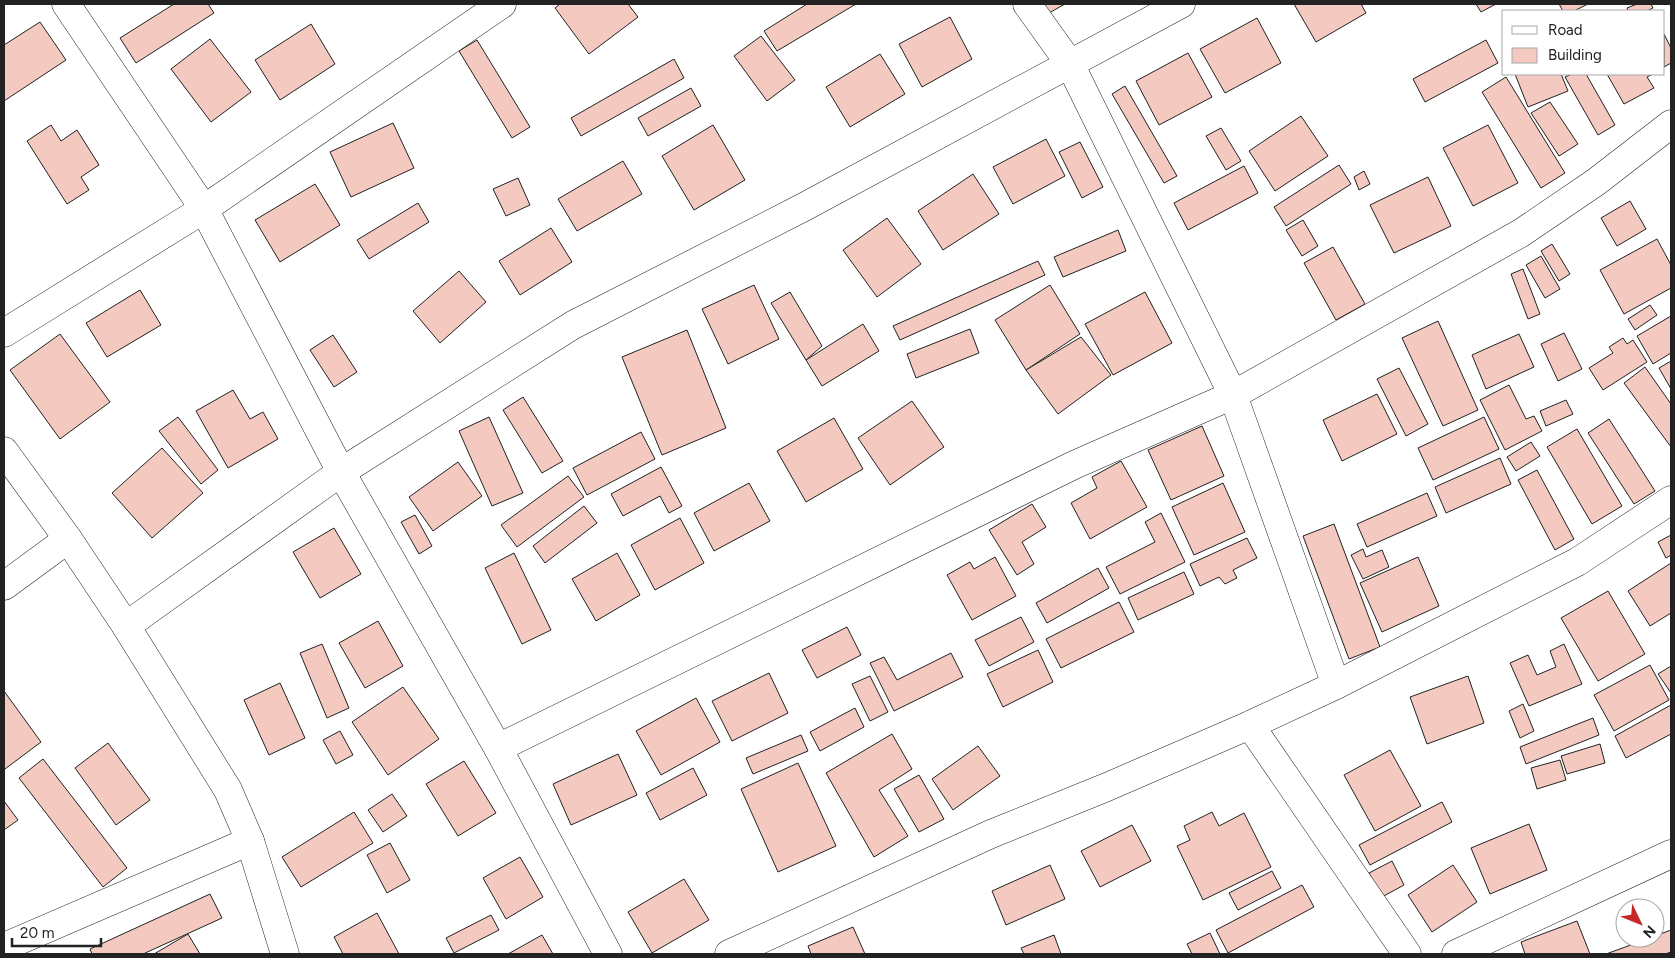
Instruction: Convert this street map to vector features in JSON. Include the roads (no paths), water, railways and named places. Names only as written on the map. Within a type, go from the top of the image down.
[{"type":"street","points":[[66,4],[204,209],[341,472],[498,748],[608,954]]},
{"type":"street","points":[[4,333],[204,209],[502,4]]},
{"type":"street","points":[[1027,4],[1070,64],[1233,394],[1336,685]]},
{"type":"street","points":[[126,626],[341,472],[573,325],[804,207],[1181,4]]},
{"type":"street","points":[[498,748],[1065,469],[1233,394],[1521,233],[1596,182],[1671,124]]},
{"type":"street","points":[[4,451],[68,539],[126,626],[228,790],[250,841],[285,954]]},
{"type":"street","points":[[728,954],[992,834],[1107,787],[1250,725],[1336,685],[1577,562],[1671,500]]},
{"type":"street","points":[[4,586],[68,539]]},
{"type":"street","points":[[1250,725],[1407,954]]},
{"type":"street","points":[[4,947],[250,841]]},
{"type":"street","points":[[1456,954],[1671,854]]}]
